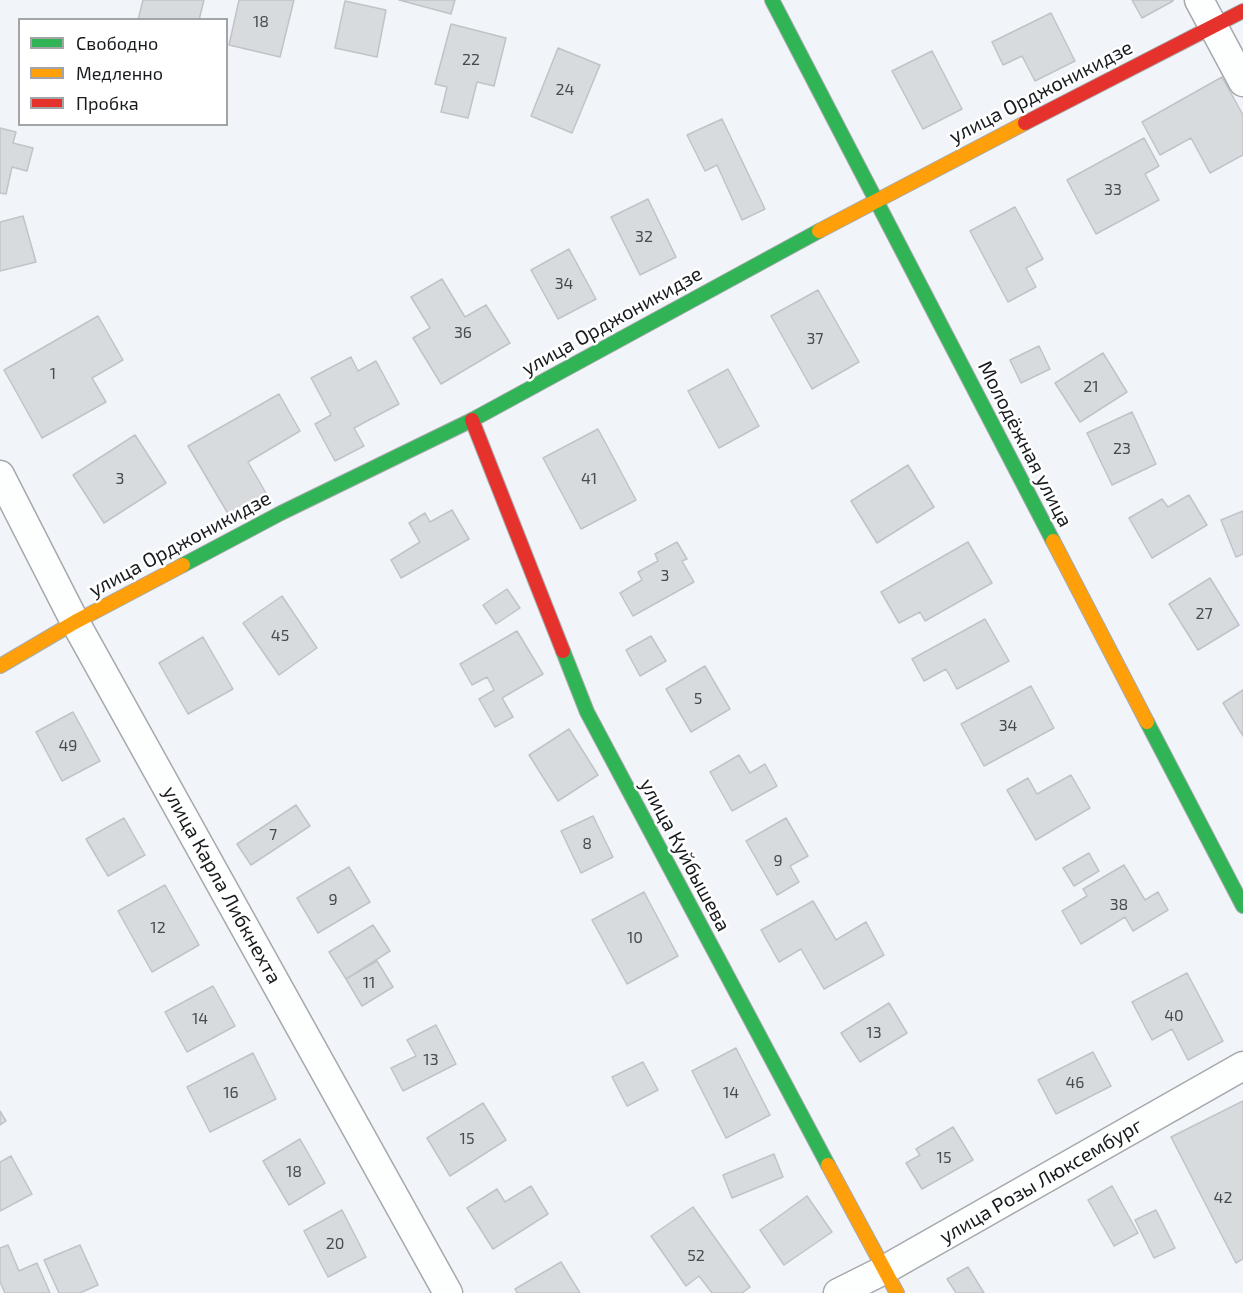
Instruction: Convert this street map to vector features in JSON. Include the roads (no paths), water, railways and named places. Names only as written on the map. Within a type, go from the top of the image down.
[{"type":"street","name":"Молодёжная улица","points":[[772,0],[1243,906]]},
{"type":"street","points":[[1199,0],[1243,81]]},
{"type":"street","name":"улица Орджоникидзе","points":[[0,666],[75,622],[281,513],[472,420],[876,200],[1243,11]]},
{"type":"street","name":"улица Куйбышева","points":[[472,420],[587,712],[890,1282]]},
{"type":"street","name":"улица Карла Либкнехта","points":[[0,476],[75,622],[448,1293]]},
{"type":"street","name":"улица Розы Люксембург","points":[[838,1293],[890,1282],[1243,1066]]}]
